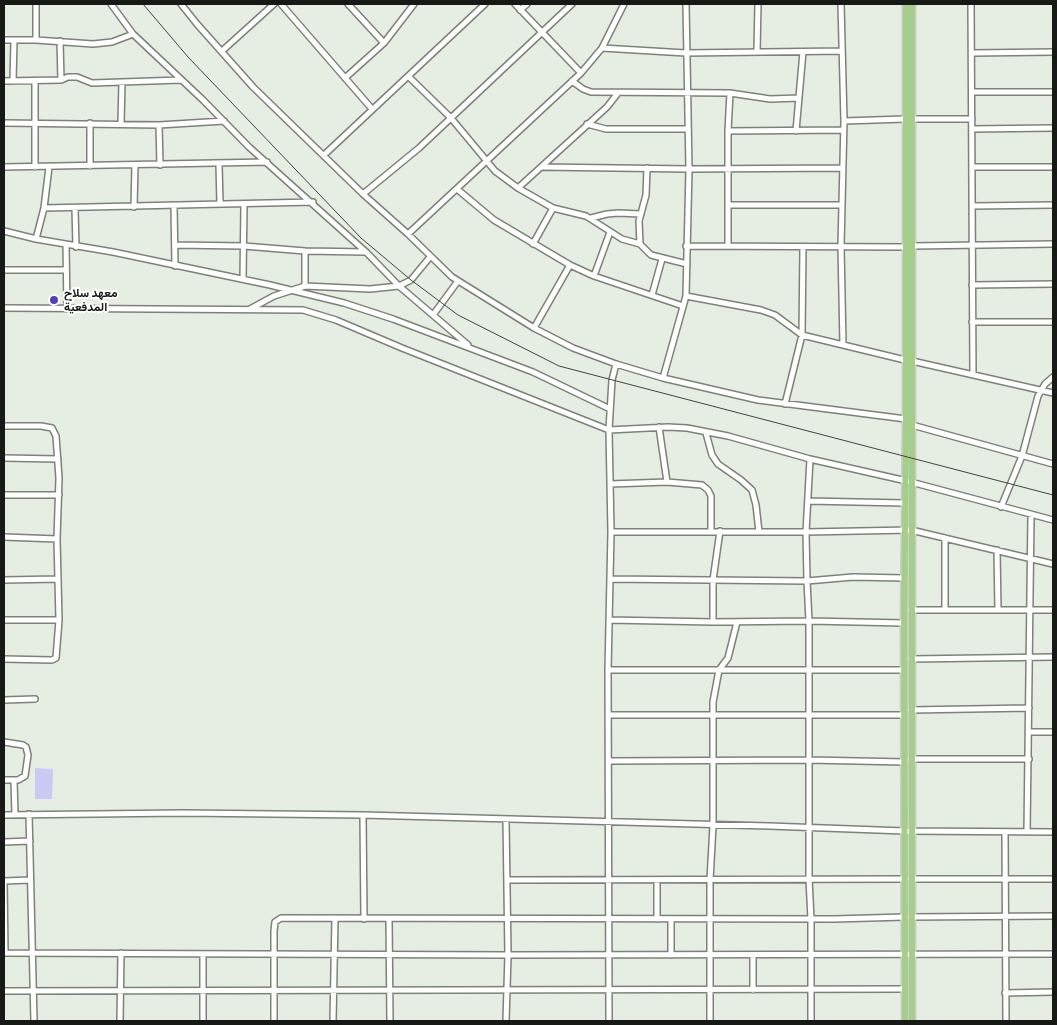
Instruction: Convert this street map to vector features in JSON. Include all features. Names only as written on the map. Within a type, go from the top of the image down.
[{"type":"main road","points":[[906,4],[909,361],[912,425],[904,578],[904,715],[908,760]]},
{"type":"main road","points":[[908,119],[912,4]]},
{"type":"main road","points":[[909,361],[906,419],[908,481],[904,503],[911,610],[911,710],[908,760],[908,954],[912,1021]]},
{"type":"main road","points":[[905,1021],[908,954]]},
{"type":"street","points":[[36,4],[36,40]]},
{"type":"street","points":[[111,4],[133,34],[249,147],[268,162],[299,192],[313,202],[399,286],[472,348]]},
{"type":"street","points":[[181,4],[196,24],[253,87],[430,257],[458,281],[534,328],[573,348],[616,364],[663,378],[758,400],[906,419]]},
{"type":"street","points":[[222,51],[274,4]]},
{"type":"street","points":[[281,4],[372,109]]},
{"type":"street","points":[[348,4],[384,43]]},
{"type":"street","points":[[345,78],[384,43],[414,4]]},
{"type":"street","points":[[324,155],[485,4]]},
{"type":"street","points":[[515,4],[581,73]]},
{"type":"street","points":[[520,10],[527,4]]},
{"type":"street","points":[[363,194],[419,148],[540,32],[572,4]]},
{"type":"street","points":[[408,234],[581,73],[602,48],[624,4]]},
{"type":"street","points":[[663,378],[686,296],[689,168],[686,4]]},
{"type":"street","points":[[757,51],[758,4]]},
{"type":"street","points":[[841,4],[844,121],[841,246],[843,344]]},
{"type":"street","points":[[972,4],[973,375]]},
{"type":"street","points":[[4,40],[60,41],[93,44],[112,42],[133,34]]},
{"type":"street","points":[[13,81],[14,40]]},
{"type":"street","points":[[60,41],[61,80]]},
{"type":"street","points":[[602,48],[686,53],[842,51]]},
{"type":"street","points":[[796,131],[803,52]]},
{"type":"street","points":[[972,54],[1053,52]]},
{"type":"street","points":[[4,81],[35,82],[61,80],[68,77],[77,77],[92,83],[181,80]]},
{"type":"street","points":[[409,77],[450,118],[495,171],[518,188],[553,208],[591,218],[622,239],[640,244],[648,253],[662,259],[687,264]]},
{"type":"street","points":[[572,81],[587,91],[618,93],[730,93],[770,99],[799,98]]},
{"type":"street","points":[[35,82],[35,168]]},
{"type":"street","points":[[121,123],[122,82]]},
{"type":"street","points":[[972,92],[1053,92]]},
{"type":"street","points":[[518,188],[606,107],[618,93]]},
{"type":"street","points":[[728,246],[728,131],[730,93]]},
{"type":"street","points":[[844,121],[972,119]]},
{"type":"street","points":[[4,123],[158,124],[224,121]]},
{"type":"street","points":[[90,123],[90,166]]},
{"type":"street","points":[[158,124],[160,165]]},
{"type":"street","points":[[587,124],[606,129],[687,129]]},
{"type":"street","points":[[972,129],[1053,128]]},
{"type":"street","points":[[728,131],[843,130]]},
{"type":"street","points":[[4,167],[35,168],[268,162]]},
{"type":"street","points":[[219,164],[220,204]]},
{"type":"street","points":[[134,206],[135,165]]},
{"type":"street","points":[[36,239],[44,208],[48,167]]},
{"type":"street","points":[[542,167],[842,168]]},
{"type":"street","points":[[972,167],[1053,167]]},
{"type":"street","points":[[640,244],[639,221],[646,196],[647,168]]},
{"type":"street","points":[[457,189],[494,220],[570,266],[682,306]]},
{"type":"street","points":[[44,208],[313,202]]},
{"type":"street","points":[[242,280],[244,205]]},
{"type":"street","points":[[728,205],[842,205]]},
{"type":"street","points":[[174,206],[175,266]]},
{"type":"street","points":[[972,206],[1053,206]]},
{"type":"street","points":[[75,208],[76,247]]},
{"type":"street","points":[[533,244],[553,208]]},
{"type":"street","points":[[591,218],[618,213],[641,214]]},
{"type":"street","points":[[4,231],[76,247],[113,252],[344,303],[393,319],[533,372],[610,409]]},
{"type":"street","points":[[594,276],[610,232]]},
{"type":"street","points":[[66,244],[67,309]]},
{"type":"street","points":[[686,246],[803,247],[1053,244]]},
{"type":"street","points":[[175,246],[244,246],[304,251],[366,252]]},
{"type":"street","points":[[785,404],[802,335],[803,247]]},
{"type":"street","points":[[304,251],[305,286]]},
{"type":"street","points":[[250,309],[274,296],[305,286],[370,290],[399,286],[411,280],[430,257]]},
{"type":"street","points":[[652,296],[662,259]]},
{"type":"street","points":[[534,328],[570,266]]},
{"type":"street","points":[[4,270],[66,270]]},
{"type":"street","points":[[433,315],[458,281]]},
{"type":"street","points":[[972,284],[1053,284]]},
{"type":"street","points":[[686,296],[761,310],[775,316],[802,335],[1053,393]]},
{"type":"street","points":[[4,308],[303,310],[324,316],[609,430],[687,428],[740,439],[810,459],[908,481],[1053,520]]},
{"type":"street","points":[[972,322],[1053,322]]},
{"type":"street","points":[[610,1021],[609,430],[612,380],[616,364]]},
{"type":"street","points":[[1002,507],[1022,456],[1041,390],[1053,376]]},
{"type":"street","points":[[912,425],[1053,464]]},
{"type":"street","points":[[4,426],[41,426],[52,428],[56,436],[59,495],[57,538],[59,620],[56,658],[52,660],[4,659]]},
{"type":"street","points":[[659,428],[667,482]]},
{"type":"street","points":[[706,432],[712,455],[718,464],[752,490],[759,532]]},
{"type":"street","points":[[4,458],[58,459]]},
{"type":"street","points":[[810,459],[806,532],[810,716],[809,880],[812,955],[811,1021]]},
{"type":"street","points":[[610,484],[667,482],[698,484],[708,490],[712,500],[711,532]]},
{"type":"street","points":[[4,495],[59,495]]},
{"type":"street","points":[[808,501],[904,503]]},
{"type":"street","points":[[1027,832],[1031,515]]},
{"type":"street","points":[[610,532],[907,530],[1053,564]]},
{"type":"street","points":[[713,622],[713,580],[720,532]]},
{"type":"street","points":[[4,538],[57,538]]},
{"type":"street","points":[[945,610],[946,538]]},
{"type":"street","points":[[998,550],[998,610]]},
{"type":"street","points":[[610,579],[807,581],[853,577],[904,578]]},
{"type":"street","points":[[4,580],[58,579]]},
{"type":"street","points":[[911,610],[1053,610]]},
{"type":"street","points":[[4,620],[59,620]]},
{"type":"street","points":[[609,620],[904,623]]},
{"type":"street","points":[[710,1021],[709,920],[713,826],[714,693],[719,670],[728,658],[737,622]]},
{"type":"street","points":[[911,659],[1053,657]]},
{"type":"street","points":[[608,670],[904,670]]},
{"type":"street","points":[[4,700],[35,700]]},
{"type":"street","points":[[911,710],[1029,708]]},
{"type":"street","points":[[609,715],[904,715]]},
{"type":"street","points":[[1029,732],[1053,732]]},
{"type":"street","points":[[4,742],[20,743],[27,750],[25,776],[14,781],[4,780]]},
{"type":"street","points":[[609,761],[1029,759]]},
{"type":"street","points":[[14,781],[15,814]]},
{"type":"street","points":[[4,814],[363,816],[908,831],[1053,832]]},
{"type":"street","points":[[29,814],[34,953],[34,1021]]},
{"type":"street","points":[[363,816],[364,919]]},
{"type":"street","points":[[506,820],[508,920],[506,1021]]},
{"type":"street","points":[[1005,832],[1006,1021]]},
{"type":"street","points":[[4,842],[30,841]]},
{"type":"street","points":[[507,880],[1053,879]]},
{"type":"street","points":[[30,880],[4,881],[4,953],[390,955],[1053,954]]},
{"type":"street","points":[[657,880],[657,919]]},
{"type":"street","points":[[274,1021],[275,922],[280,918],[709,920],[1053,916]]},
{"type":"street","points":[[333,1021],[334,918]]},
{"type":"street","points":[[389,919],[390,1021]]},
{"type":"street","points":[[671,919],[671,955]]},
{"type":"street","points":[[120,1021],[121,953]]},
{"type":"street","points":[[203,954],[203,1021]]},
{"type":"street","points":[[753,955],[753,990]]},
{"type":"street","points":[[4,991],[905,989]]},
{"type":"street","points":[[1005,993],[1053,992]]},
{"type":"shaded area","points":[[35,768],[53,769],[52,799],[35,799]]},
{"type":"railway","points":[[143,4],[188,57],[361,238],[411,280],[458,315],[559,366],[1053,495]]},
{"type":"place","name":"معهد سلاح المدفعية","points":[[54,300]]}]
